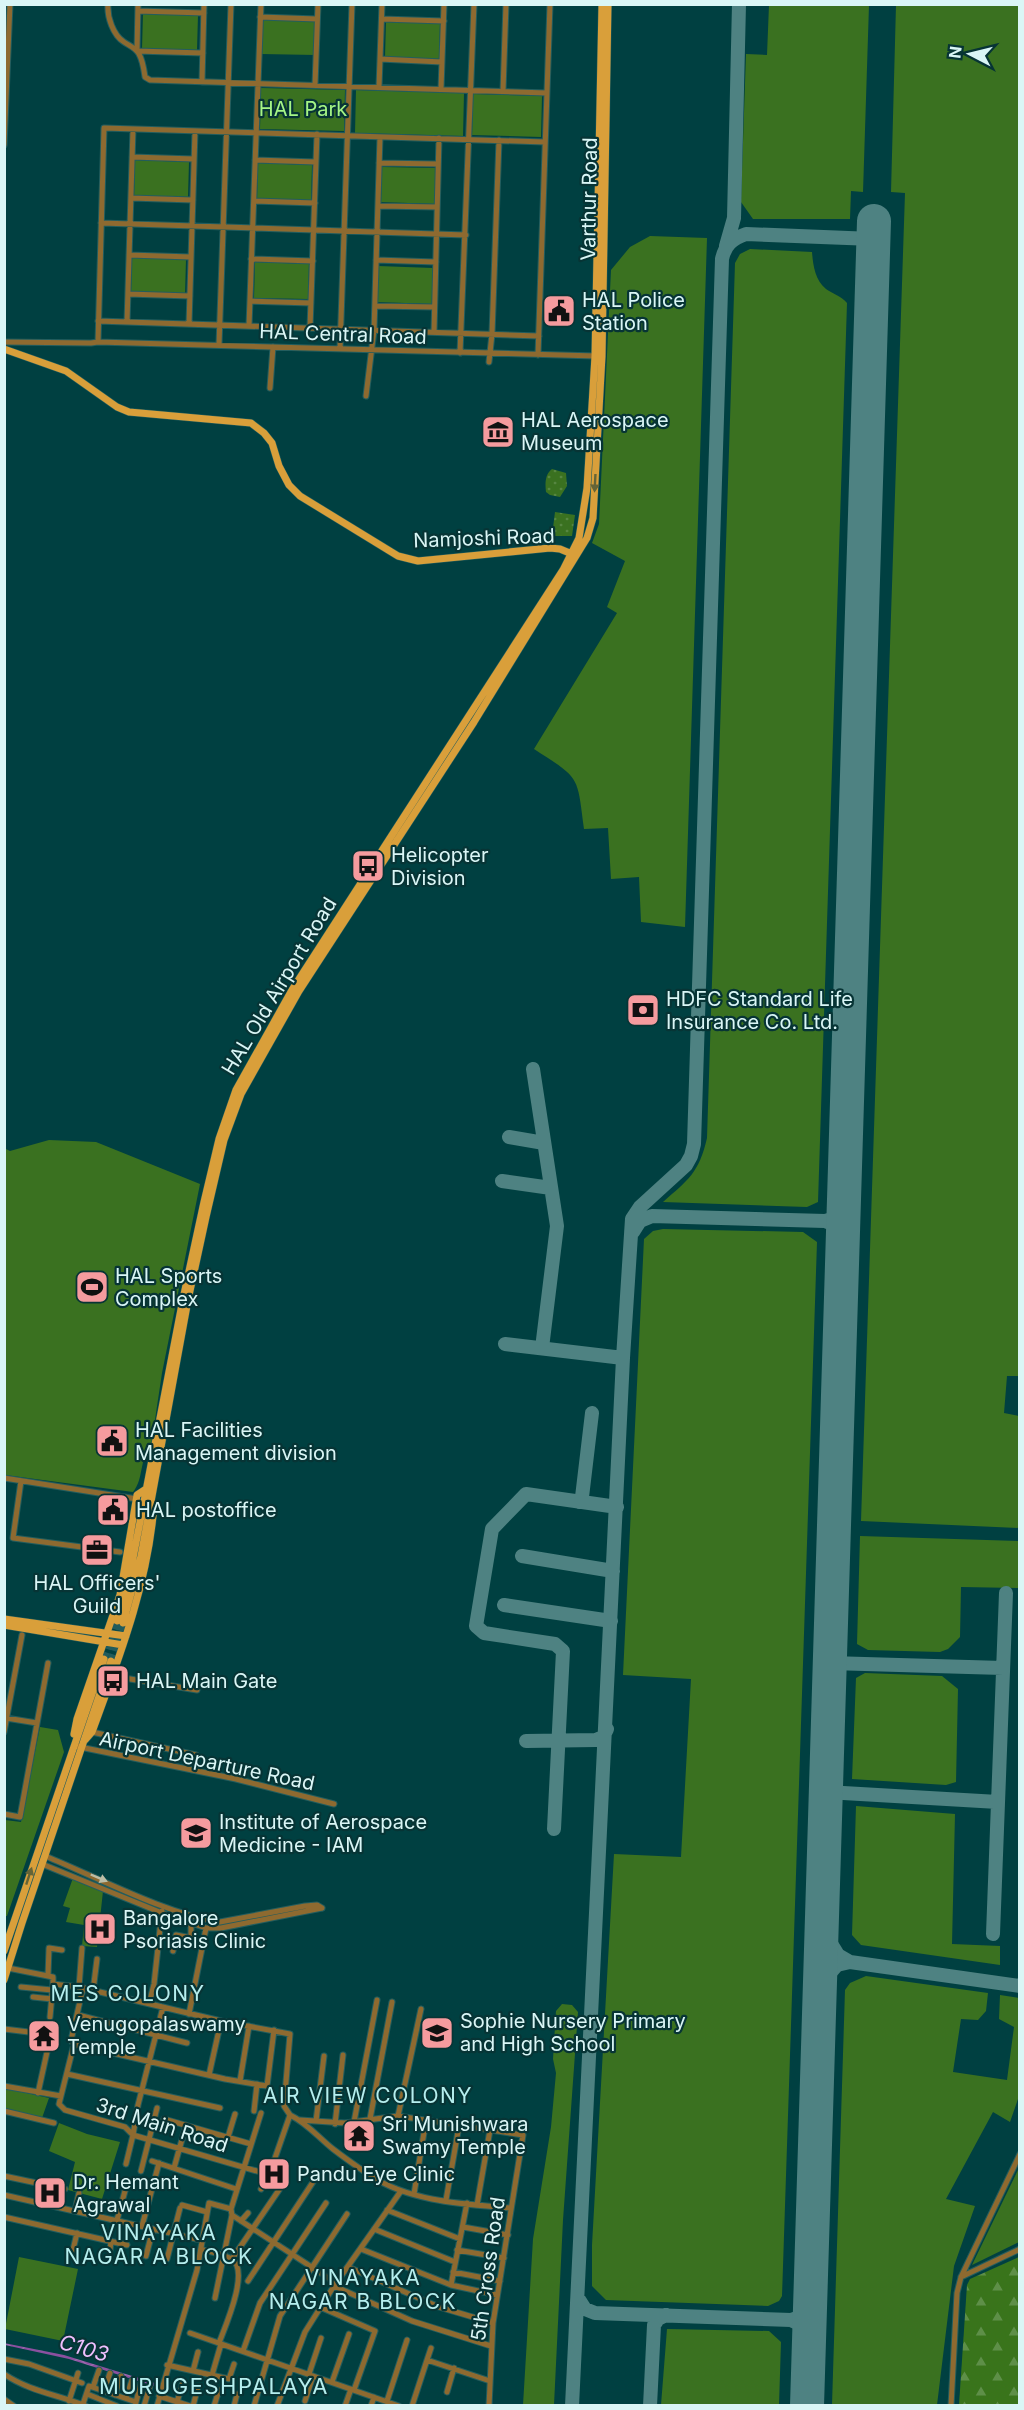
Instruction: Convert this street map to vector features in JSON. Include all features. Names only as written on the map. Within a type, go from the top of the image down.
[{"type":"main road","name":"Varthur Road","points":[[599,356],[602,4]]},
{"type":"main road","name":"Varthur Road","points":[[571,568],[584,516],[599,356],[608,4]]},
{"type":"main road","name":"Namjoshi Road","points":[[4,349],[66,371],[129,412],[251,423],[272,443],[279,466],[289,485],[300,496],[398,556],[418,561],[550,548],[574,556]]},
{"type":"main road","name":"HAL Old Airport Road","points":[[149,1491],[183,1299],[219,1139],[236,1090],[298,986],[550,589],[574,556]]},
{"type":"main road","name":"HAL Old Airport Road","points":[[298,986],[474,722],[571,568]]},
{"type":"main road","points":[[80,1745],[74,1734],[77,1719],[123,1582],[137,1495],[149,1491]]},
{"type":"main road","points":[[120,1622],[149,1491]]},
{"type":"main road","points":[[4,1951],[8,1927],[80,1745],[92,1732],[126,1636],[142,1583],[152,1532],[154,1500],[149,1491]]},
{"type":"main road","points":[[4,1618],[126,1636]]},
{"type":"main road","points":[[4,1625],[123,1645]]},
{"type":"main road","points":[[4,1980],[107,1660]]},
{"type":"street","points":[[4,145],[10,4]]},
{"type":"street","points":[[108,4],[107,14],[122,41],[137,51],[145,77],[150,80],[547,93]]},
{"type":"street","points":[[202,82],[204,4]]},
{"type":"street","points":[[219,345],[231,4]]},
{"type":"street","points":[[249,326],[261,4]]},
{"type":"street","points":[[315,85],[318,4]]},
{"type":"street","points":[[340,349],[352,4]]},
{"type":"street","points":[[379,87],[382,4]]},
{"type":"street","points":[[441,89],[444,4]]},
{"type":"street","points":[[460,353],[474,4]]},
{"type":"street","points":[[503,91],[506,4]]},
{"type":"street","points":[[538,355],[550,4]]},
{"type":"street","points":[[137,51],[138,8],[204,13]]},
{"type":"street","points":[[260,17],[317,19]]},
{"type":"street","points":[[382,19],[444,21]]},
{"type":"street","points":[[137,51],[203,53]]},
{"type":"street","points":[[380,59],[442,62]]},
{"type":"street","points":[[98,342],[104,128],[545,142]]},
{"type":"street","points":[[127,322],[133,129]]},
{"type":"street","points":[[189,324],[195,130]]},
{"type":"street","points":[[310,328],[317,135]]},
{"type":"street","points":[[366,396],[374,330],[380,136]]},
{"type":"street","points":[[434,332],[439,138]]},
{"type":"street","points":[[489,362],[499,140]]},
{"type":"street","points":[[132,157],[194,159]]},
{"type":"street","points":[[255,160],[316,162]]},
{"type":"street","points":[[379,163],[438,164]]},
{"type":"street","points":[[131,198],[193,200]]},
{"type":"street","points":[[254,201],[315,203]]},
{"type":"street","points":[[378,206],[437,207]]},
{"type":"street","points":[[101,223],[466,235]]},
{"type":"street","points":[[129,255],[191,257]]},
{"type":"street","points":[[251,259],[313,261]]},
{"type":"street","points":[[376,260],[436,262]]},
{"type":"street","points":[[128,294],[190,296]]},
{"type":"street","points":[[250,301],[311,303]]},
{"type":"street","points":[[375,306],[434,307]]},
{"type":"street","points":[[98,321],[538,336]]},
{"type":"street","name":"HAL Central Road","points":[[4,342],[98,342],[599,356]]},
{"type":"street","points":[[270,388],[273,347]]},
{"type":"street","points":[[4,1478],[137,1499]]},
{"type":"street","points":[[21,1481],[13,1538],[120,1552]]},
{"type":"street","points":[[4,1732],[22,1635]]},
{"type":"street","points":[[4,1814],[20,1817],[48,1663]]},
{"type":"street","points":[[112,1676],[197,1690]]},
{"type":"street","points":[[6,1718],[37,1723]]},
{"type":"street","points":[[92,1732],[196,1755]]},
{"type":"street","name":"Airport Departure Road","points":[[80,1745],[236,1779],[334,1804]]},
{"type":"street","points":[[42,1864],[162,1913],[206,1928],[219,1929],[322,1908],[317,1905],[305,1906],[220,1922],[206,1920],[163,1905],[45,1856]]},
{"type":"street","points":[[149,2004],[154,1984],[163,1905]]},
{"type":"street","points":[[173,1951],[176,1935],[191,1938],[191,1923]]},
{"type":"street","points":[[189,2013],[206,1928]]},
{"type":"street","points":[[48,1977],[49,1948],[62,1950]]},
{"type":"street","points":[[50,2095],[58,2104],[74,2044],[72,2036],[78,2015],[82,1948]]},
{"type":"street","points":[[93,1991],[97,1959]]},
{"type":"street","points":[[8,1968],[53,1977],[50,2017]]},
{"type":"street","points":[[21,1987],[81,1988],[222,2021],[290,2034],[284,2106],[290,2115],[300,2120],[333,2149],[365,2172],[401,2191],[477,2205],[511,2208]]},
{"type":"street","points":[[33,1997],[52,1999]]},
{"type":"street","points":[[354,2122],[377,2000]]},
{"type":"street","points":[[370,2119],[392,2002]]},
{"type":"street","points":[[126,2164],[134,2135],[141,2091],[163,2007]]},
{"type":"street","points":[[398,2116],[421,2009]]},
{"type":"street","points":[[78,2015],[187,2043]]},
{"type":"street","points":[[209,2075],[222,2021]]},
{"type":"street","points":[[240,2081],[249,2026]]},
{"type":"street","points":[[4,2029],[37,2033]]},
{"type":"street","points":[[74,2044],[267,2086],[274,2030]]},
{"type":"street","points":[[38,2093],[47,2052]]},
{"type":"street","points":[[335,2124],[343,2055]]},
{"type":"street","points":[[316,2121],[324,2056]]},
{"type":"street","points":[[67,2074],[220,2108]]},
{"type":"street","points":[[215,2298],[236,2189],[251,2144],[258,2112],[257,2084]]},
{"type":"street","points":[[4,2086],[61,2096]]},
{"type":"street","name":"3rd Main Road","points":[[58,2104],[65,2110],[125,2127],[134,2135],[267,2174]]},
{"type":"street","points":[[141,2171],[157,2108]]},
{"type":"street","points":[[4,2111],[54,2123]]},
{"type":"street","points":[[228,2137],[235,2114]]},
{"type":"street","points":[[261,2189],[290,2115]]},
{"type":"street","points":[[300,2120],[335,2124],[398,2116],[490,2130],[477,2205]]},
{"type":"street","points":[[164,2119],[251,2144]]},
{"type":"street","points":[[414,2194],[426,2120]]},
{"type":"street","points":[[174,2168],[186,2125]]},
{"type":"street","points":[[446,2200],[459,2126]]},
{"type":"street","name":"5th Cross Road","points":[[489,2406],[493,2323],[523,2138],[522,2133],[490,2130]]},
{"type":"street","points":[[951,2406],[957,2293],[961,2277],[1020,2154]]},
{"type":"street","points":[[152,2161],[236,2189]]},
{"type":"street","points":[[142,2226],[159,2163]]},
{"type":"street","points":[[4,2176],[65,2189]]},
{"type":"street","points":[[117,2220],[128,2180]]},
{"type":"street","points":[[248,2281],[313,2182]]},
{"type":"street","points":[[232,2259],[282,2187]]},
{"type":"street","points":[[277,2406],[304,2332],[401,2191]]},
{"type":"street","points":[[75,2211],[79,2193]]},
{"type":"street","points":[[4,2195],[201,2240]]},
{"type":"street","points":[[157,2406],[167,2364],[184,2320],[209,2203],[231,2212],[241,2222],[294,2253],[335,2284],[412,2321],[491,2346]]},
{"type":"street","points":[[243,2351],[260,2303],[326,2203]]},
{"type":"street","points":[[451,2285],[467,2203]]},
{"type":"street","points":[[167,2259],[181,2206],[207,2212]]},
{"type":"street","points":[[387,2210],[460,2239]]},
{"type":"street","points":[[241,2222],[248,2213]]},
{"type":"street","points":[[254,2406],[280,2316],[347,2214]]},
{"type":"street","points":[[4,2217],[127,2245]]},
{"type":"street","points":[[463,2227],[508,2235]]},
{"type":"street","points":[[146,2256],[153,2229]]},
{"type":"street","points":[[374,2229],[455,2262]]},
{"type":"street","points":[[72,2254],[77,2234]]},
{"type":"street","points":[[110,2250],[111,2241]]},
{"type":"street","points":[[201,2249],[232,2259],[238,2268],[239,2276],[233,2305],[212,2375]]},
{"type":"street","points":[[361,2249],[451,2285],[497,2295]]},
{"type":"street","points":[[961,2277],[1020,2249]]},
{"type":"street","points":[[457,2250],[504,2258]]},
{"type":"street","points":[[348,2268],[439,2307],[493,2323]]},
{"type":"street","points":[[453,2272],[500,2281]]},
{"type":"street","points":[[320,2307],[375,2331],[345,2406]]},
{"type":"street","points":[[190,2333],[397,2405]]},
{"type":"street","points":[[332,2382],[349,2334]]},
{"type":"street","points":[[305,2401],[321,2338]]},
{"type":"street","points":[[387,2401],[407,2340]]},
{"type":"street","points":[[412,2406],[430,2348]]},
{"type":"street","points":[[193,2371],[198,2352]]},
{"type":"street","points":[[4,2359],[29,2364],[82,2383]]},
{"type":"street","points":[[427,2360],[490,2381]]},
{"type":"street","points":[[167,2364],[230,2379],[234,2364]]},
{"type":"street","points":[[447,2392],[454,2368]]},
{"type":"street","points":[[93,2387],[99,2370]]},
{"type":"street","points":[[69,2401],[78,2373]]},
{"type":"street","points":[[104,2391],[110,2373]]},
{"type":"street","points":[[4,2374],[10,2379],[58,2398],[83,2405],[89,2386],[126,2398],[135,2404],[141,2383]]},
{"type":"street","points":[[115,2395],[121,2376]]},
{"type":"street","points":[[126,2398],[132,2380]]},
{"type":"street","points":[[177,2402],[183,2382]]},
{"type":"street","points":[[144,2406],[150,2386]]},
{"type":"street","points":[[159,2396],[192,2406],[198,2387]]},
{"type":"street","points":[[214,2406],[219,2390]]},
{"type":"street","points":[[87,2394],[117,2406]]},
{"type":"street","points":[[234,2406],[237,2394]]},
{"type":"street","points":[[370,2406],[374,2397]]},
{"type":"street","points":[[55,2406],[58,2398]]},
{"type":"street","points":[[4,2399],[14,2406]]},
{"type":"green space","points":[[769,5],[869,5],[863,192],[851,191],[850,219],[753,219],[741,202],[746,54],[767,55]]},
{"type":"green space","points":[[896,5],[1019,5],[1020,1376],[1007,1376],[1004,1413],[1019,1416],[1019,1528],[861,1521],[905,193],[891,192]]},
{"type":"green space","points":[[143,13],[198,15],[197,50],[142,49]]},
{"type":"green space","points":[[262,18],[317,20],[316,55],[261,54]]},
{"type":"green space","points":[[386,22],[440,23],[439,59],[385,57]]},
{"type":"green space","name":"HAL Park","points":[[261,88],[345,90],[344,131],[260,129]]},
{"type":"green space","points":[[356,90],[464,93],[463,136],[355,133]]},
{"type":"green space","points":[[473,94],[542,96],[541,137],[472,135]]},
{"type":"green space","points":[[135,160],[189,162],[188,197],[134,196]]},
{"type":"green space","points":[[258,163],[312,165],[311,201],[257,199]]},
{"type":"green space","points":[[382,167],[436,168],[435,204],[381,202]]},
{"type":"green space","points":[[650,236],[707,238],[685,927],[641,922],[639,877],[611,879],[608,828],[584,829],[580,798],[574,780],[560,766],[534,749],[617,613],[607,607],[625,561],[592,543],[599,524],[611,270],[630,247]]},
{"type":"green space","points":[[750,249],[812,252],[819,281],[826,289],[847,303],[818,1202],[807,1207],[663,1202],[696,1168],[707,1138],[735,263],[740,254]]},
{"type":"green space","points":[[132,257],[186,259],[185,295],[131,292]]},
{"type":"green space","points":[[255,262],[309,264],[308,299],[254,298]]},
{"type":"green space","points":[[378,266],[433,268],[432,304],[377,302]]},
{"type":"green space","points":[[552,469],[566,473],[567,486],[560,497],[546,492],[547,476]]},
{"type":"green space","points":[[555,512],[575,515],[572,536],[552,536]]},
{"type":"green space","name":"HAL Sports Complex","points":[[49,1140],[96,1142],[200,1184],[162,1373],[151,1446],[147,1451],[139,1481],[133,1492],[5,1475],[4,1148],[10,1151]]},
{"type":"green space","points":[[663,1229],[803,1232],[817,1242],[782,2296],[779,2301],[768,2306],[606,2300],[592,2286],[592,2245],[614,1854],[681,1857],[691,1679],[623,1675],[644,1239],[653,1231]]},
{"type":"green space","points":[[860,1536],[1019,1541],[1019,1588],[961,1587],[960,1637],[948,1649],[940,1652],[868,1650],[857,1644]]},
{"type":"green space","points":[[865,1673],[942,1676],[958,1689],[956,1782],[946,1785],[852,1779],[856,1678]]},
{"type":"green space","points":[[40,1727],[58,1730],[64,1752],[7,1916],[5,1916],[5,1820],[21,1822]]},
{"type":"green space","points":[[856,1806],[955,1814],[952,1944],[1000,1946],[1000,1965],[861,1945],[852,1935]]},
{"type":"green space","points":[[73,1878],[103,1891],[97,1947],[82,1946],[84,1925],[66,1922],[70,1908],[63,1906]]},
{"type":"green space","points":[[866,1976],[988,1993],[986,2011],[978,2020],[961,2019],[953,2072],[1007,2080],[1014,2027],[999,2019],[1000,1995],[1019,1998],[1019,2096],[1010,2122],[993,2112],[946,2199],[975,2206],[954,2266],[937,2405],[832,2405],[845,1990],[850,1983]]},
{"type":"green space","points":[[562,2004],[572,2005],[578,2012],[563,2220],[554,2405],[523,2405],[533,2239],[551,2127],[556,2073],[553,2059],[556,2011]]},
{"type":"green space","points":[[4,2088],[49,2098],[42,2118],[5,2108]]},
{"type":"green space","points":[[59,2123],[87,2134],[120,2142],[102,2199],[68,2190],[75,2162],[49,2151]]},
{"type":"green space","points":[[1019,2168],[1019,2242],[972,2265]]},
{"type":"green space","points":[[19,2257],[78,2269],[63,2341],[5,2329]]},
{"type":"green space","points":[[1019,2257],[1019,2405],[959,2405],[967,2285],[970,2279]]},
{"type":"green space","points":[[667,2329],[769,2331],[781,2342],[779,2405],[661,2405]]},
{"type":"water","points":[[4,2343],[64,2355],[155,2383],[154,2386],[69,2359]]},
{"type":"taxiway","points":[[726,246],[734,218],[739,4]]},
{"type":"taxiway","points":[[572,2406],[623,1358],[632,1219],[640,1207],[686,1165],[694,1144],[722,259],[730,243],[746,234],[873,239]]},
{"type":"taxiway","points":[[533,1069],[557,1226],[542,1348]]},
{"type":"taxiway","points":[[509,1137],[544,1143]]},
{"type":"taxiway","points":[[502,1181],[551,1188]]},
{"type":"taxiway","points":[[633,1232],[640,1221],[652,1216],[825,1221],[836,1218],[844,1210]]},
{"type":"taxiway","points":[[825,1221],[835,1225],[843,1235]]},
{"type":"taxiway","points":[[505,1344],[623,1358]]},
{"type":"taxiway","points":[[579,1502],[582,1497],[592,1413]]},
{"type":"taxiway","points":[[554,1829],[563,1651],[555,1644],[484,1633],[476,1626],[492,1529],[526,1494],[617,1507]]},
{"type":"taxiway","points":[[522,1556],[613,1571]]},
{"type":"taxiway","points":[[993,1934],[1006,1593]]},
{"type":"taxiway","points":[[504,1605],[611,1621]]},
{"type":"taxiway","points":[[830,1663],[1003,1668]]},
{"type":"taxiway","points":[[526,1741],[596,1740],[603,1737],[607,1729]]},
{"type":"taxiway","points":[[826,1792],[998,1802]]},
{"type":"taxiway","points":[[822,1929],[838,1955],[850,1962]]},
{"type":"taxiway","points":[[821,1983],[837,1965],[850,1962],[1020,1986]]},
{"type":"taxiway","points":[[578,2298],[585,2309],[595,2313],[791,2320],[802,2316],[810,2306]]},
{"type":"taxiway","points":[[650,2406],[654,2325],[658,2319],[666,2315]]},
{"type":"taxiway","points":[[791,2320],[800,2324],[809,2335]]},
{"type":"runway","points":[[807,2406],[874,221]]},
{"type":"tunnel","points":[[104,1659],[117,1621]]},
{"type":"tunnel","points":[[111,1661],[123,1623]]},
{"type":"place","name":"HAL Police Station","points":[[559,311]]},
{"type":"place","name":"HAL Aerospace Museum","points":[[498,432]]},
{"type":"place","name":"Helicopter Division","points":[[368,866]]},
{"type":"place","name":"HDFC Standard Life Insurance Co. Ltd.","points":[[643,1010]]},
{"type":"place","name":"HAL Sports Complex","points":[[92,1287]]},
{"type":"place","name":"HAL Facilities Management division","points":[[112,1441]]},
{"type":"place","name":"HAL postoffice","points":[[113,1510]]},
{"type":"place","name":"HAL Officers' Guild","points":[[97,1550]]},
{"type":"place","name":"HAL Main Gate","points":[[113,1681]]},
{"type":"place","name":"Institute of Aerospace Medicine - IAM","points":[[196,1833]]},
{"type":"place","name":"Bangalore Psoriasis Clinic","points":[[100,1929]]},
{"type":"place","name":"Sophie Nursery Primary and High School","points":[[437,2033]]},
{"type":"place","name":"Venugopalaswamy Temple","points":[[44,2036]]},
{"type":"place","name":"Sri Munishwara Swamy Temple","points":[[359,2136]]},
{"type":"place","name":"Pandu Eye Clinic","points":[[274,2174]]},
{"type":"place","name":"Dr. Hemant Agrawal","points":[[50,2193]]},
{"type":"district","name":"MES COLONY","points":[[128,1993]]},
{"type":"district","name":"AIR VIEW COLONY","points":[[368,2095]]},
{"type":"district","name":"VINAYAKA NAGAR A BLOCK","points":[[159,2244]]},
{"type":"district","name":"VINAYAKA NAGAR B BLOCK","points":[[363,2289]]},
{"type":"district","name":"MURUGESHPALAYA","points":[[214,2386]]},
{"type":"water label","name":"C103","points":[[84,2348]]}]
